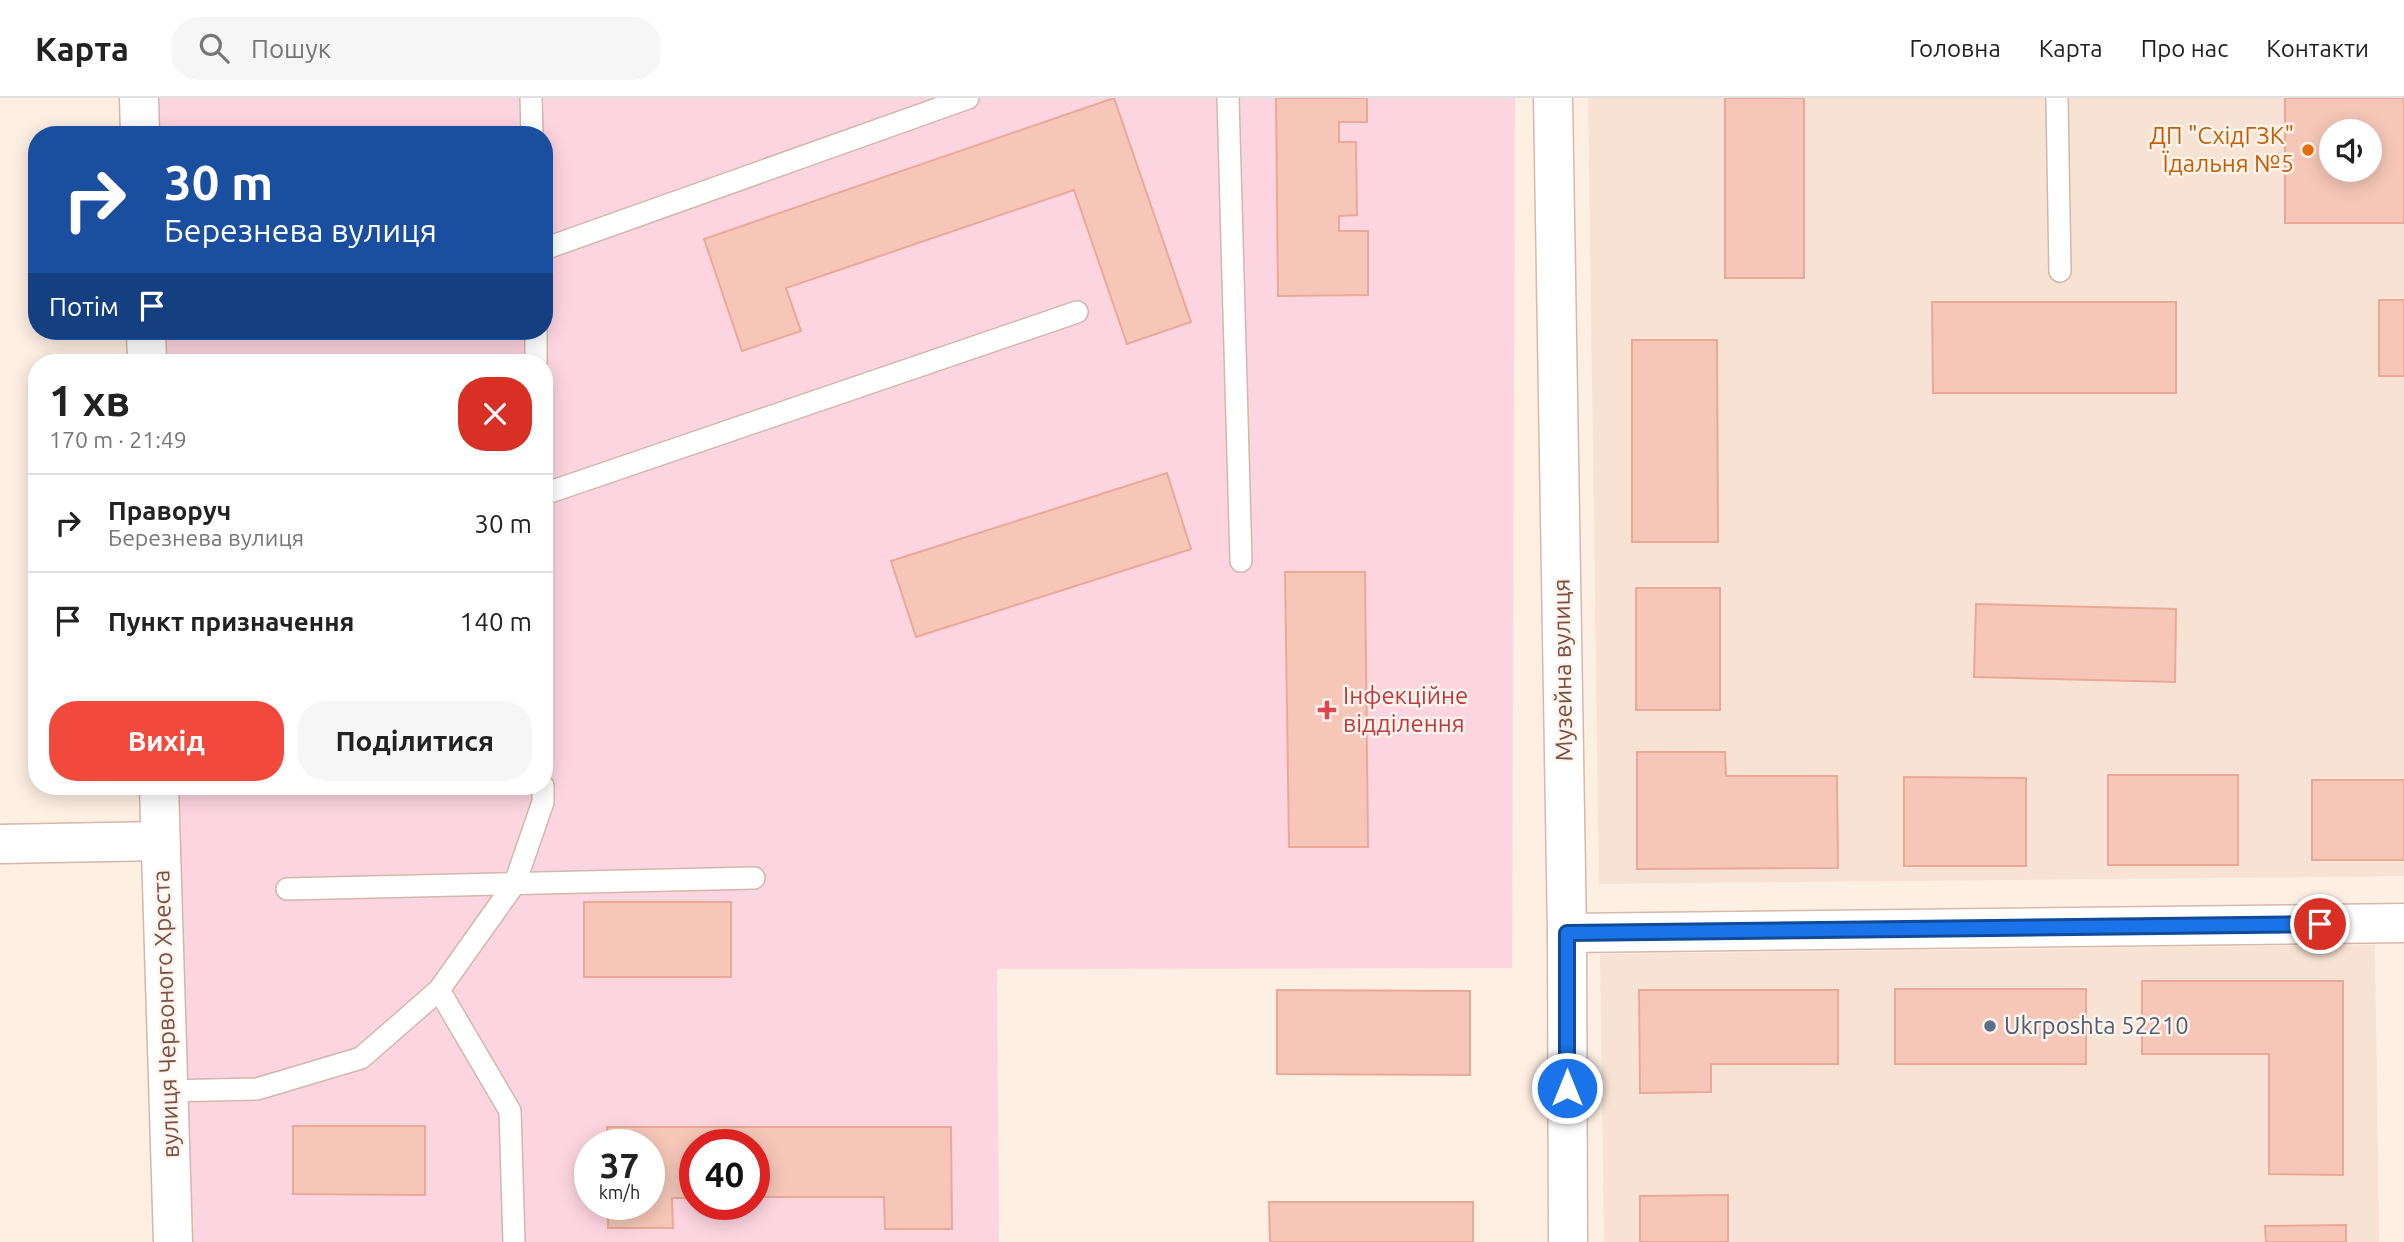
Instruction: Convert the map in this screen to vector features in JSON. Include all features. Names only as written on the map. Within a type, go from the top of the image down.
[{"type":"street","points":[[139,98],[140,126]]},
{"type":"street","name":"Музейна вулиця","points":[[1553,98],[1567,933],[1568,1242]]},
{"type":"street","name":"вулиця Червоного Хреста","points":[[159,795],[173,1242]]},
{"type":"street","points":[[0,844],[160,841]]},
{"type":"street","points":[[1567,933],[2404,923]]},
{"type":"lane","points":[[531,98],[532,126]]},
{"type":"lane","points":[[553,246],[968,98]]},
{"type":"lane","points":[[1228,98],[1241,561]]},
{"type":"lane","points":[[2057,98],[2060,271]]},
{"type":"lane","points":[[553,491],[1077,313]]},
{"type":"lane","points":[[168,1091],[257,1089],[361,1058],[439,990],[515,883],[544,802],[544,795]]},
{"type":"lane","points":[[287,889],[754,878]]},
{"type":"lane","points":[[439,990],[510,1111],[514,1242]]},
{"type":"shaded area","points":[[156,98],[1515,98],[1512,968],[997,969],[999,1242],[190,1242],[176,795],[553,795],[553,354],[164,354],[163,340],[553,340],[553,126],[158,126]]},
{"type":"shaded area","points":[[1588,98],[2404,98],[2404,876],[1599,884]]},
{"type":"shaded area","points":[[2375,945],[2379,1242],[1604,1242],[1600,954]]},
{"type":"building","points":[[1114,98],[1191,322],[1127,344],[1074,190],[786,288],[801,331],[742,351],[704,239]]},
{"type":"building","points":[[1276,98],[1367,98],[1367,122],[1339,122],[1339,142],[1356,142],[1357,215],[1339,216],[1339,231],[1368,231],[1368,295],[1278,296]]},
{"type":"building","points":[[1725,98],[1804,98],[1804,278],[1725,278]]},
{"type":"building","name":"ДП \"СхідГЗК\" Їдальня №5","points":[[2285,98],[2404,98],[2404,223],[2285,223]]},
{"type":"building","points":[[2379,300],[2404,300],[2404,376],[2379,376]]},
{"type":"building","points":[[1932,302],[2176,302],[2176,393],[1933,393]]},
{"type":"building","points":[[1632,340],[1717,340],[1718,542],[1632,542]]},
{"type":"building","points":[[1167,473],[1191,549],[916,637],[891,561]]},
{"type":"building","name":"Інфекційне відділення","points":[[1285,572],[1365,572],[1368,847],[1289,847]]},
{"type":"building","points":[[1636,588],[1720,588],[1720,710],[1636,710]]},
{"type":"building","points":[[1976,604],[2176,609],[2175,682],[1974,677]]},
{"type":"building","points":[[1637,752],[1725,752],[1726,776],[1837,776],[1838,868],[1637,869]]},
{"type":"building","points":[[2108,775],[2238,775],[2238,865],[2108,865]]},
{"type":"building","points":[[1904,777],[2026,778],[2026,866],[1904,866]]},
{"type":"building","points":[[2312,780],[2404,780],[2404,860],[2312,860]]},
{"type":"building","points":[[584,902],[731,902],[731,977],[584,977]]},
{"type":"building","points":[[2142,981],[2343,981],[2343,1175],[2269,1174],[2269,1054],[2142,1054]]},
{"type":"building","points":[[1895,989],[2086,989],[2086,1064],[1895,1064]]},
{"type":"building","points":[[1277,990],[1470,991],[1470,1075],[1277,1074]]},
{"type":"building","points":[[1639,990],[1838,990],[1838,1064],[1711,1064],[1711,1092],[1640,1093]]},
{"type":"building","points":[[293,1126],[425,1126],[425,1195],[293,1194]]},
{"type":"building","points":[[951,1127],[952,1229],[885,1229],[884,1197],[770,1197],[770,1129],[679,1129],[679,1198],[672,1198],[673,1228],[608,1228],[608,1220],[665,1220],[665,1129],[607,1129]]},
{"type":"building","points":[[1728,1195],[1728,1242],[1640,1242],[1640,1196]]},
{"type":"building","points":[[1269,1202],[1473,1202],[1473,1242],[1270,1242]]},
{"type":"building","points":[[2346,1225],[2346,1242],[2266,1242],[2265,1226]]},
{"type":"place","name":"ДП \"СхідГЗК\" Їдальня №5","points":[[2308,150]]},
{"type":"place","name":"Інфекційне відділення","points":[[1327,710]]},
{"type":"place","name":"Ukrposhta 52210","points":[[1990,1026]]},
{"type":"route","points":[[1567,1088],[1567,933],[2320,924]]}]
